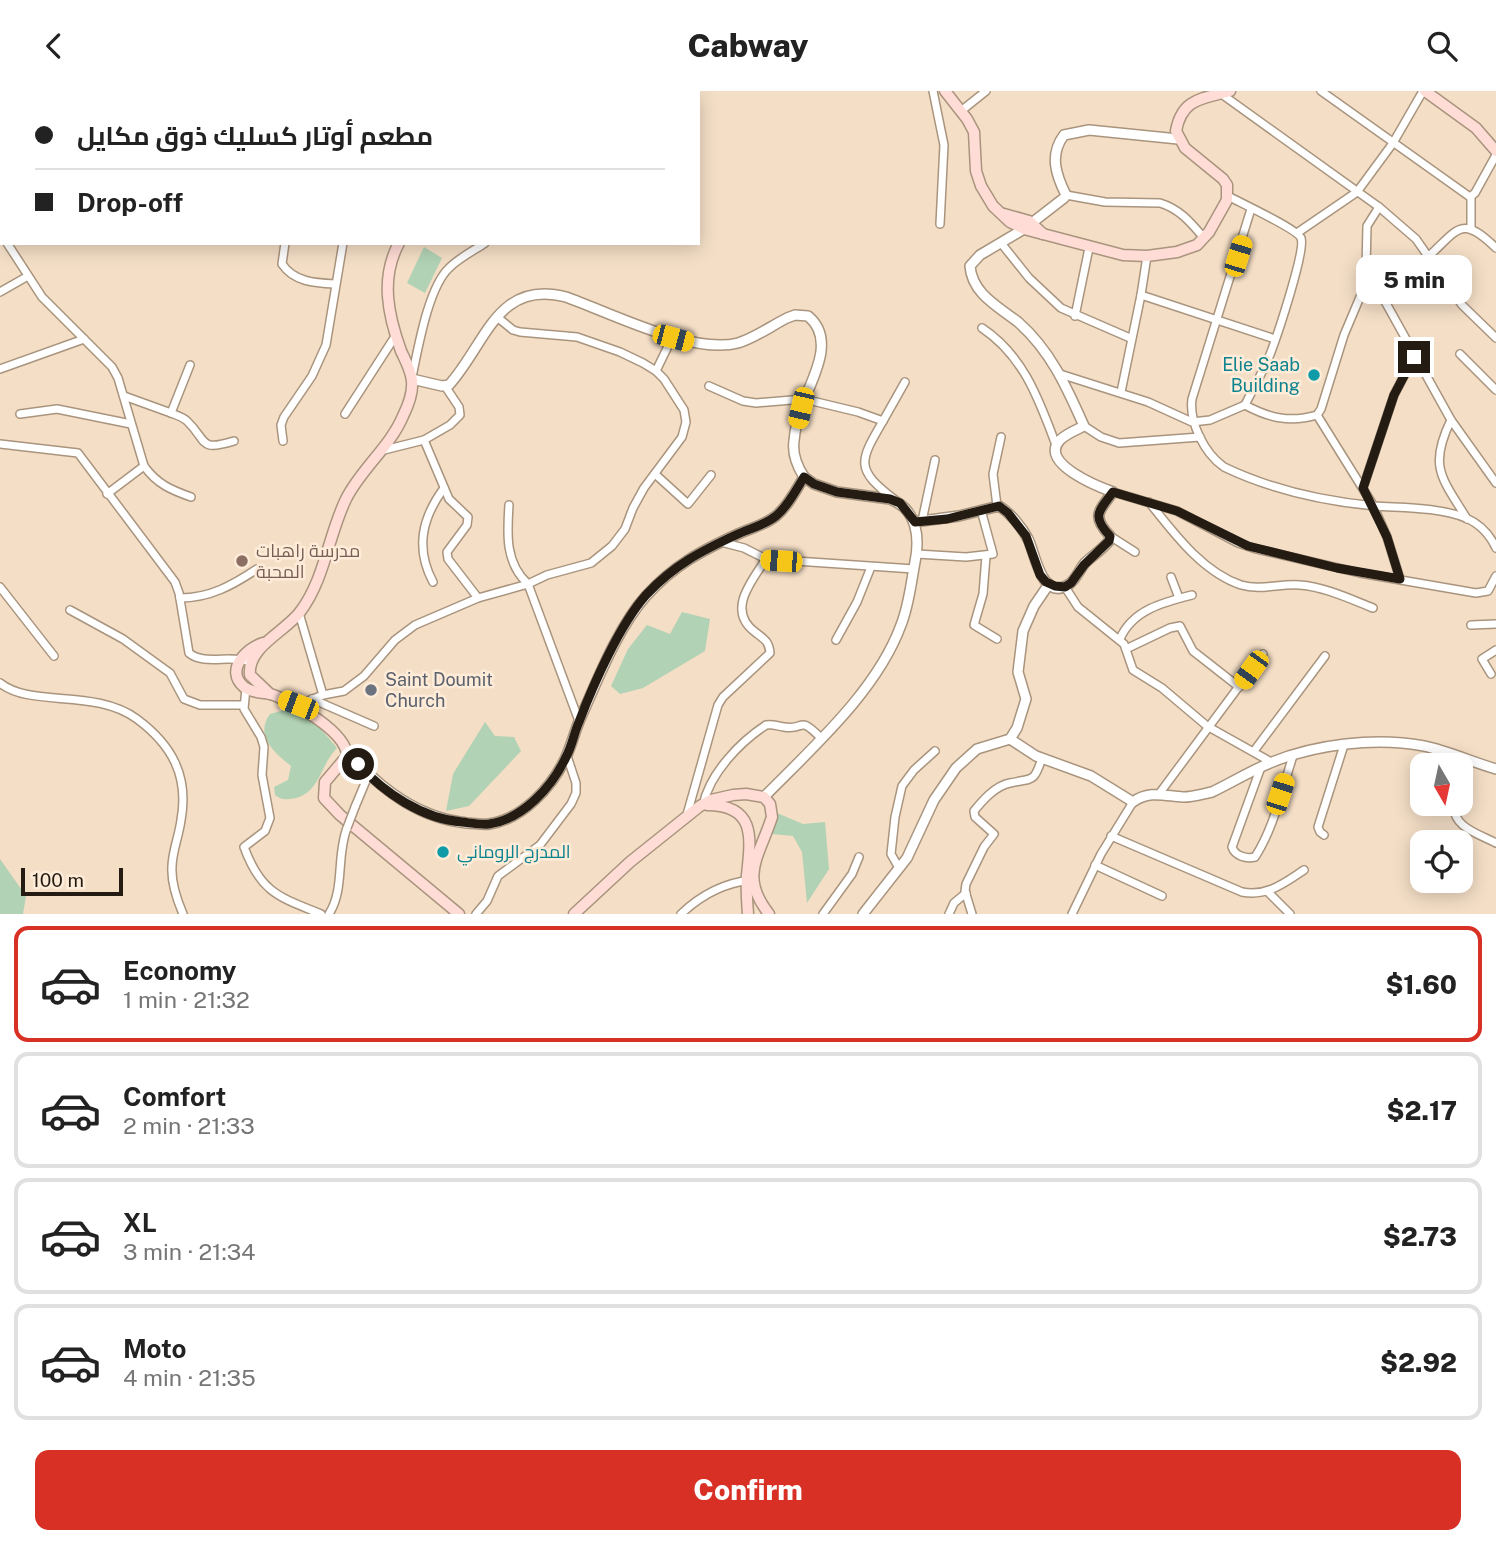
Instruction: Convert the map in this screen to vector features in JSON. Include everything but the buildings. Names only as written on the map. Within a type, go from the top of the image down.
[{"type":"main road","points":[[945,91],[968,119],[975,138],[978,181],[991,204],[1000,213],[1043,234],[1089,248],[1124,255],[1147,256],[1189,249],[1204,239],[1228,195],[1223,179],[1185,148],[1175,131],[1187,105],[1223,92]]},
{"type":"main road","points":[[1424,91],[1476,128],[1496,153]]},
{"type":"main road","points":[[398,245],[391,262],[387,286],[388,306],[412,379],[411,394],[402,418],[347,497],[320,577],[299,613],[270,640],[255,646],[238,675],[246,688],[298,705],[335,735],[347,752],[344,762],[325,782],[324,798],[340,815],[459,914]]},
{"type":"main road","points":[[245,660],[250,675],[270,694]]},
{"type":"main road","points":[[574,914],[630,862],[703,805],[723,797],[746,794],[764,797],[770,804],[772,817],[757,842],[750,880],[748,914]]},
{"type":"main road","points":[[734,810],[736,800],[746,794]]},
{"type":"main road","points":[[703,805],[722,805],[734,810],[757,842]]},
{"type":"main road","points":[[750,880],[769,914]]},
{"type":"street","points":[[933,91],[944,145],[940,224]]},
{"type":"street","points":[[961,111],[986,91]]},
{"type":"street","points":[[1321,91],[1471,197]]},
{"type":"street","points":[[1297,233],[1357,192],[1393,143],[1424,91]]},
{"type":"street","points":[[1223,92],[1407,230],[1429,256],[1462,305],[1496,338]]},
{"type":"street","points":[[1066,195],[1054,166],[1064,135],[1089,130],[1178,139]]},
{"type":"street","points":[[1471,227],[1471,197],[1496,153]]},
{"type":"street","points":[[1200,437],[1119,443],[1101,437],[1084,426],[1060,374],[1029,333],[986,298],[971,272],[972,262],[980,255],[1003,242],[1023,224],[1066,195],[1096,201],[1160,203],[1179,211],[1204,239]]},
{"type":"street","points":[[1060,374],[1161,406],[1187,421],[1196,423],[1222,416],[1245,405],[1275,339],[1302,251],[1301,238],[1289,226],[1228,195]]},
{"type":"street","points":[[1317,415],[1324,402],[1344,335],[1363,290],[1367,226],[1379,208]]},
{"type":"street","points":[[1251,209],[1192,399],[1192,411],[1200,437],[1209,454],[1224,467],[1266,485],[1304,495],[1432,511],[1467,519],[1486,531],[1496,548]]},
{"type":"street","points":[[1429,256],[1458,230],[1471,227],[1496,248]]},
{"type":"street","points":[[1003,242],[1038,288],[1061,308],[1130,338]]},
{"type":"street","points":[[8,245],[42,297],[112,367],[124,396],[144,466],[153,479],[168,490],[191,497]]},
{"type":"street","points":[[285,245],[282,264],[287,271],[308,281],[335,283]]},
{"type":"street","points":[[283,441],[281,425],[284,418],[312,376],[326,345],[343,245]]},
{"type":"street","points":[[380,451],[424,440],[450,425],[460,415],[459,407],[445,386],[412,379],[421,331],[441,279],[448,268],[482,245]]},
{"type":"street","points":[[1075,316],[1089,248]]},
{"type":"street","points":[[1121,392],[1147,256]]},
{"type":"street","points":[[1366,269],[1451,420],[1496,482]]},
{"type":"street","points":[[0,292],[28,276]]},
{"type":"street","points":[[445,386],[452,381],[497,317],[521,297],[535,293],[552,293],[595,307],[673,338],[718,346],[739,343],[795,315],[808,316],[817,328],[821,350],[813,380],[804,399],[793,443],[796,464],[804,477],[825,489],[900,503]]},
{"type":"street","points":[[1141,295],[1275,339]]},
{"type":"street","points":[[298,705],[323,695],[344,691],[365,676],[395,640],[415,625],[478,598],[585,565],[605,552],[625,529],[633,508],[682,437],[686,422],[679,400],[656,370],[620,352],[577,337],[530,334],[513,330],[497,317]]},
{"type":"street","points":[[982,328],[1012,354],[1029,378],[1056,445],[1057,454],[1069,471],[1084,481],[1177,511],[1248,546],[1337,568],[1483,593],[1492,587],[1496,576]]},
{"type":"street","points":[[345,414],[396,335]]},
{"type":"street","points":[[656,370],[673,338]]},
{"type":"street","points":[[0,369],[84,339]]},
{"type":"street","points":[[1460,354],[1496,390]]},
{"type":"street","points":[[1363,488],[1394,395],[1414,357]]},
{"type":"street","points":[[171,413],[190,365]]},
{"type":"street","points":[[905,382],[866,456],[865,472],[918,522]]},
{"type":"street","points":[[709,386],[735,399],[749,402],[804,399],[883,421]]},
{"type":"street","points":[[124,396],[186,420],[206,444],[214,446],[234,441]]},
{"type":"street","points":[[1245,405],[1281,420],[1317,415]]},
{"type":"street","points":[[20,414],[57,409],[131,424]]},
{"type":"street","points":[[1317,415],[1373,505],[1387,537],[1400,579]]},
{"type":"street","points":[[1451,420],[1441,440],[1438,461],[1446,483],[1467,519]]},
{"type":"street","points":[[1056,445],[1065,436],[1084,426]]},
{"type":"street","points":[[997,506],[993,474],[1000,437]]},
{"type":"street","points":[[424,440],[451,502],[465,513],[469,520],[448,549],[447,556],[478,598]]},
{"type":"street","points":[[0,444],[78,453],[175,582],[189,653],[197,659],[245,660]]},
{"type":"street","points":[[764,797],[864,689],[892,647],[907,606],[917,554],[918,522],[934,460]]},
{"type":"street","points":[[107,494],[144,466]]},
{"type":"street","points":[[655,474],[688,504],[711,475]]},
{"type":"street","points":[[347,752],[368,776],[400,800],[430,815],[453,821],[487,824],[519,814],[550,784],[567,756],[579,721],[621,634],[643,598],[683,561],[779,514],[804,477]]},
{"type":"street","points":[[433,582],[425,559],[423,535],[426,516],[444,488]]},
{"type":"street","points":[[1113,492],[1098,514],[1099,522],[1110,536],[1135,552]]},
{"type":"street","points":[[1148,502],[1188,548],[1208,565],[1237,583],[1255,587],[1304,585],[1373,608]]},
{"type":"street","points":[[509,506],[507,530],[510,555],[515,569],[528,584],[579,721]]},
{"type":"street","points":[[918,522],[947,519],[997,506],[1008,513],[1026,536],[1040,575],[1049,584],[1065,587],[1078,607],[1120,639],[1133,670],[1162,688],[1208,726],[1271,762]]},
{"type":"street","points":[[917,554],[993,554],[981,510]]},
{"type":"street","points":[[1065,587],[1073,581],[1086,562],[1104,547],[1110,536]]},
{"type":"street","points":[[722,542],[744,548],[766,559],[914,569]]},
{"type":"street","points":[[986,556],[984,594],[973,621],[976,628],[996,639]]},
{"type":"street","points":[[685,819],[718,705],[723,697],[770,653],[768,643],[746,624],[741,612],[743,596],[766,559]]},
{"type":"street","points":[[836,640],[857,602],[871,567]]},
{"type":"street","points":[[180,598],[200,598],[237,582],[257,569]]},
{"type":"street","points":[[1171,577],[1179,598]]},
{"type":"street","points":[[863,914],[910,853],[942,786],[956,768],[977,749],[1010,739],[1021,720],[1026,699],[1018,672],[1023,631],[1049,584]]},
{"type":"street","points":[[0,587],[54,656]]},
{"type":"street","points":[[1120,639],[1128,624],[1143,612],[1192,595]]},
{"type":"street","points":[[70,610],[123,639],[170,673],[184,699],[200,705],[243,705]]},
{"type":"street","points":[[299,613],[323,695]]},
{"type":"street","points":[[1471,625],[1496,624]]},
{"type":"street","points":[[1126,649],[1180,626],[1193,651],[1239,687]]},
{"type":"street","points":[[1491,674],[1482,659],[1496,650]]},
{"type":"street","points":[[1159,794],[1263,653]]},
{"type":"street","points":[[1254,751],[1325,656]]},
{"type":"street","points":[[0,683],[15,692],[93,701],[116,707],[129,713],[163,741],[174,757],[181,783],[181,821],[172,867],[175,890],[183,914]]},
{"type":"street","points":[[246,688],[243,705],[262,740],[262,775],[270,818],[265,831],[245,845],[246,851],[257,873],[275,895],[321,914]]},
{"type":"street","points":[[312,699],[374,726]]},
{"type":"street","points":[[703,805],[718,772],[730,757],[766,725],[787,728],[802,723],[821,737]]},
{"type":"street","points":[[1010,739],[1042,758],[1084,772],[1133,802]]},
{"type":"street","points":[[1072,914],[1111,836],[1133,802],[1145,796],[1159,794],[1185,797],[1212,792],[1271,762],[1344,745],[1411,744],[1447,753]]},
{"type":"street","points":[[1324,835],[1318,827],[1344,745]]},
{"type":"street","points":[[899,868],[891,854],[902,786],[914,770],[935,751]]},
{"type":"street","points":[[476,914],[487,901],[498,876],[540,845],[571,804],[576,793],[576,783],[567,756]]},
{"type":"street","points":[[1261,767],[1232,847],[1237,854],[1249,858],[1258,853],[1293,756]]},
{"type":"street","points":[[972,914],[966,884],[980,853],[993,836],[992,831],[975,817],[974,811],[986,797],[1002,786],[1031,779],[1042,758]]},
{"type":"street","points":[[1474,762],[1496,769]]},
{"type":"street","points":[[329,914],[338,895],[341,842],[368,776]]},
{"type":"street","points":[[1455,816],[1460,824],[1496,843]]},
{"type":"street","points":[[1111,836],[1242,892],[1268,892],[1304,870]]},
{"type":"street","points":[[823,914],[852,874],[859,857]]},
{"type":"street","points":[[1095,865],[1162,896]]},
{"type":"street","points":[[681,914],[706,893],[750,880]]},
{"type":"street","points":[[1268,892],[1290,914]]},
{"type":"street","points":[[949,914],[954,903],[966,893]]},
{"type":"green space","points":[[424,247],[442,258],[425,293],[407,283]]},
{"type":"green space","points":[[682,612],[710,619],[705,651],[643,688],[620,694],[611,686],[628,649],[647,625],[670,634]]},
{"type":"green space","points":[[288,709],[309,719],[337,748],[307,792],[300,797],[286,799],[275,795],[274,787],[288,780],[291,766],[268,743],[264,730],[270,714]]},
{"type":"green space","points":[[485,722],[495,736],[514,737],[521,751],[469,806],[446,811],[453,774]]},
{"type":"green space","points":[[777,813],[803,824],[825,822],[829,869],[807,903],[802,852],[793,836],[772,834]]},
{"type":"green space","points":[[0,859],[26,896],[23,914],[0,914]]},
{"type":"place","name":"Elie Saab Building","points":[[1314,375]]},
{"type":"place","name":"مدرسة راهبات المحبة","points":[[242,561]]},
{"type":"place","name":"Saint Doumit Church","points":[[371,690]]},
{"type":"place","name":"المدرج الروماني","points":[[443,852]]},
{"type":"route","points":[[358,764],[368,776],[400,800],[430,815],[453,821],[487,824],[519,814],[550,784],[559,771],[604,666],[643,598],[683,561],[779,514],[804,477],[825,489],[900,503],[915,522],[947,519],[999,506],[1026,536],[1043,579],[1060,587],[1071,583],[1084,565],[1109,541],[1110,536],[1101,526],[1098,514],[1113,492],[1177,511],[1238,543],[1337,568],[1400,579],[1387,537],[1363,488],[1394,395],[1414,357]]}]
